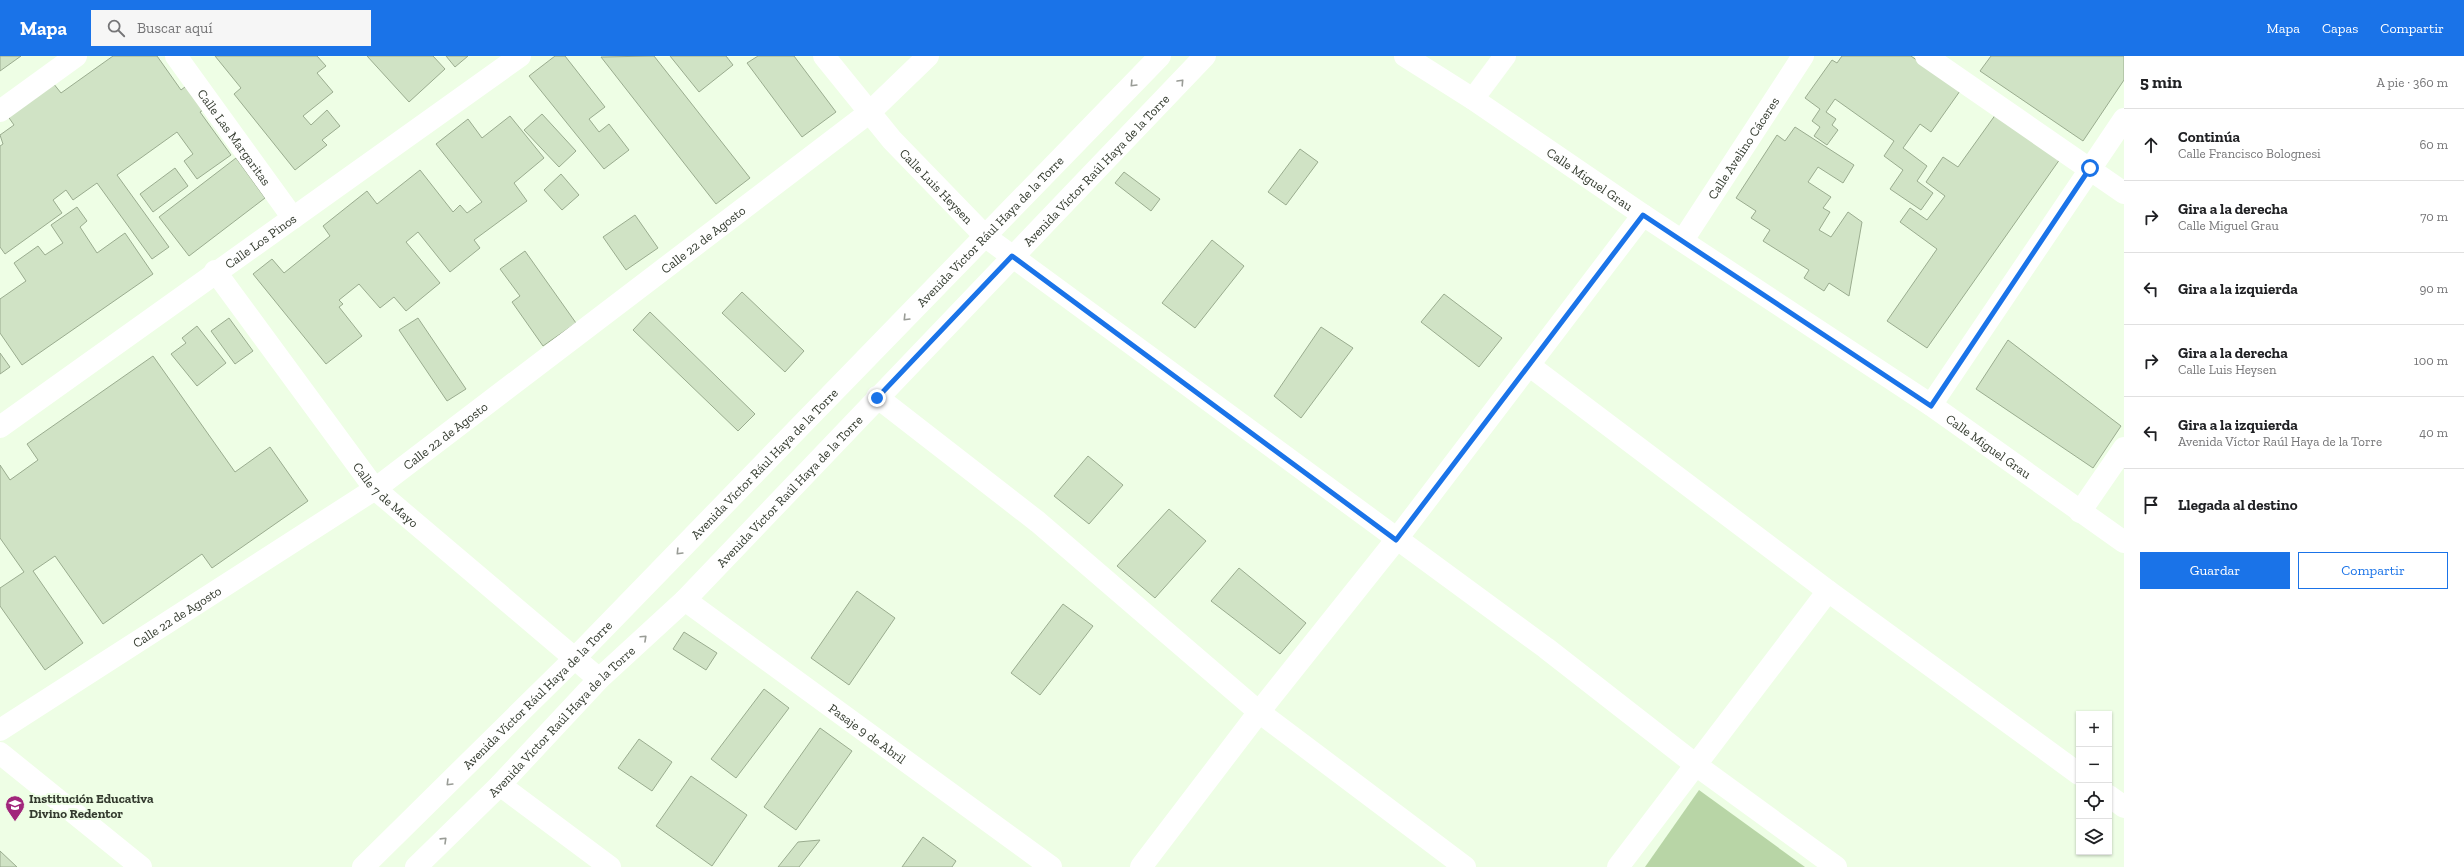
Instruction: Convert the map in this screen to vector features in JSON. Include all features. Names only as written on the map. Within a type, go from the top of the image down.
[{"type":"street","points":[[0,111],[76,56]]},
{"type":"street","name":"Calle Las Margaritas","points":[[176,56],[293,218]]},
{"type":"street","name":"Calle Los Pinos","points":[[0,427],[215,271],[293,218],[520,56]]},
{"type":"street","name":"Calle Luis Heysen","points":[[824,56],[892,140],[986,237],[1396,540],[1546,648],[1696,765],[1836,867]]},
{"type":"street","name":"Calle 22 de Agosto","points":[[0,730],[375,489],[870,112],[928,56]]},
{"type":"street","name":"Avenida Víctor Rául Haya de la Torre","points":[[363,867],[574,659],[986,237],[1160,56]]},
{"type":"street","name":"Avenida Víctor Raúl Haya de la Torre","points":[[416,867],[500,785],[599,679],[685,600],[1012,256],[1095,173],[1205,56]]},
{"type":"street","name":"Calle Miguel Grau","points":[[1405,56],[1473,99],[1643,215],[1683,240],[1931,406],[2124,542]]},
{"type":"street","points":[[1473,99],[1506,56]]},
{"type":"street","name":"Calle Avelino Cáceres","points":[[1683,240],[1803,56]]},
{"type":"street","points":[[1926,56],[2124,192]]},
{"type":"street","points":[[1931,406],[2124,119]]},
{"type":"street","points":[[1141,867],[1259,712],[1396,540],[1530,366],[1643,215]]},
{"type":"street","name":"Calle 7 de Mayo","points":[[215,271],[375,489],[599,679]]},
{"type":"street","points":[[1530,366],[1828,592],[2076,772]]},
{"type":"street","points":[[877,398],[1038,522],[1259,712],[1465,867]]},
{"type":"street","points":[[2080,512],[2124,448]]},
{"type":"street","points":[[1618,867],[1828,592]]},
{"type":"street","name":"Pasaje 9 de Abril","points":[[685,600],[1051,867]]},
{"type":"street","points":[[0,753],[141,867]]},
{"type":"street","points":[[500,785],[610,867]]},
{"type":"street","points":[[2112,798],[2124,807]]},
{"type":"green space","points":[[1699,790],[1805,867],[1645,867]]},
{"type":"building","points":[[0,56],[21,56],[0,71]]},
{"type":"building","points":[[113,56],[157,56],[181,90],[190,83],[208,107],[200,112],[231,155],[197,179],[184,161],[193,154],[177,132],[117,175],[169,247],[152,259],[97,183],[73,200],[66,190],[53,200],[62,213],[5,254],[0,247],[0,146],[3,144],[0,135],[14,125],[7,115],[53,83],[61,93]]},
{"type":"building","points":[[215,56],[317,56],[326,66],[317,73],[333,92],[303,116],[311,125],[327,110],[340,126],[322,140],[327,145],[295,170],[234,94],[241,88]]},
{"type":"building","points":[[367,56],[433,56],[445,69],[409,102]]},
{"type":"building","points":[[446,56],[468,56],[455,67]]},
{"type":"building","points":[[555,56],[565,56],[605,107],[589,119],[599,132],[609,124],[629,150],[604,169],[529,76]]},
{"type":"building","points":[[654,56],[750,178],[716,204],[601,57]]},
{"type":"building","points":[[670,56],[726,56],[733,65],[699,92]]},
{"type":"building","points":[[758,56],[794,56],[836,112],[802,137],[747,63]]},
{"type":"building","points":[[1842,56],[1911,56],[1960,91],[1931,132],[1920,124],[1903,148],[1927,166],[1917,181],[1933,193],[1921,210],[1890,189],[1903,170],[1884,156],[1894,141],[1835,99],[1826,112],[1836,119],[1832,125],[1838,130],[1827,145],[1814,136],[1820,127],[1812,121],[1820,109],[1805,98],[1832,60],[1837,63]]},
{"type":"building","points":[[1991,56],[2124,56],[2124,80],[2083,141],[1980,71]]},
{"type":"building","points":[[542,114],[576,151],[559,167],[524,130]]},
{"type":"building","points":[[1996,114],[2060,159],[1927,348],[1887,321],[1937,249],[1900,222],[1910,208],[1927,220],[1945,196],[1926,182],[1943,157],[1958,167]]},
{"type":"building","points":[[510,116],[544,158],[514,183],[527,201],[474,240],[480,248],[450,272],[418,232],[406,242],[440,283],[406,311],[394,297],[380,308],[359,284],[339,300],[343,304],[339,307],[362,336],[326,364],[253,274],[272,259],[284,273],[330,236],[323,226],[367,191],[377,204],[420,170],[453,212],[460,205],[467,213],[482,202],[436,144],[468,119],[482,138]]},
{"type":"building","points":[[1795,127],[1854,165],[1843,183],[1818,167],[1808,182],[1831,197],[1823,208],[1830,212],[1819,230],[1831,237],[1848,212],[1862,222],[1849,296],[1829,283],[1824,291],[1804,278],[1809,270],[1763,241],[1770,230],[1751,218],[1756,211],[1736,198],[1777,135],[1785,141]]},
{"type":"building","points":[[1300,149],[1318,162],[1286,205],[1268,192]]},
{"type":"building","points":[[236,158],[265,198],[189,256],[159,217]]},
{"type":"building","points":[[175,168],[188,186],[153,212],[140,194]]},
{"type":"building","points":[[1124,172],[1160,199],[1151,211],[1115,183]]},
{"type":"building","points":[[561,174],[579,195],[562,210],[544,190]]},
{"type":"building","points":[[77,207],[87,221],[80,227],[97,253],[125,233],[153,274],[22,365],[0,333],[0,299],[26,281],[14,263],[38,246],[45,255],[63,243],[51,225]]},
{"type":"building","points":[[635,215],[658,248],[626,270],[603,237]]},
{"type":"building","points":[[1212,240],[1244,266],[1195,328],[1162,303]]},
{"type":"building","points":[[525,251],[576,323],[543,346],[512,302],[520,296],[500,269]]},
{"type":"building","points":[[742,292],[804,351],[785,372],[722,313]]},
{"type":"building","points":[[1444,294],[1502,338],[1479,367],[1421,322]]},
{"type":"building","points":[[650,312],[755,414],[738,431],[633,330]]},
{"type":"building","points":[[229,318],[253,351],[235,364],[211,331]]},
{"type":"building","points":[[418,318],[466,389],[447,401],[399,330]]},
{"type":"building","points":[[197,326],[226,363],[197,386],[171,354],[186,343],[182,338]]},
{"type":"building","points":[[1321,327],[1353,348],[1301,418],[1274,396]]},
{"type":"building","points":[[2008,340],[2121,426],[2093,468],[1976,389]]},
{"type":"building","points":[[0,353],[10,367],[0,374]]},
{"type":"building","points":[[153,356],[235,472],[270,447],[308,501],[212,568],[202,554],[103,624],[55,556],[33,571],[83,643],[45,670],[0,606],[0,588],[24,572],[0,538],[0,465],[10,480],[38,460],[27,444]]},
{"type":"building","points":[[1088,456],[1123,485],[1089,524],[1054,496]]},
{"type":"building","points":[[1169,509],[1206,541],[1155,598],[1117,566]]},
{"type":"building","points":[[1239,568],[1306,623],[1280,654],[1211,601]]},
{"type":"building","points":[[857,591],[895,618],[849,685],[811,658]]},
{"type":"building","points":[[1063,604],[1093,626],[1040,695],[1011,673]]},
{"type":"building","points":[[684,632],[717,653],[706,670],[673,649]]},
{"type":"building","points":[[764,689],[789,708],[736,778],[711,759]]},
{"type":"building","points":[[820,728],[852,751],[796,830],[764,807]]},
{"type":"building","points":[[639,739],[672,762],[652,791],[618,768]]},
{"type":"building","points":[[691,776],[747,815],[712,866],[656,826]]},
{"type":"building","points":[[923,837],[956,861],[952,867],[902,867]]},
{"type":"building","points":[[820,840],[799,867],[778,867],[798,842]]},
{"type":"building","points":[[0,851],[17,867],[0,867]]},
{"type":"place","name":"Institución Educativa Divino Redentor","points":[[15,822]]},
{"type":"route","points":[[877,398],[1012,256],[1396,540],[1530,366],[1643,215],[1683,240],[1931,406],[2090,168]]}]
